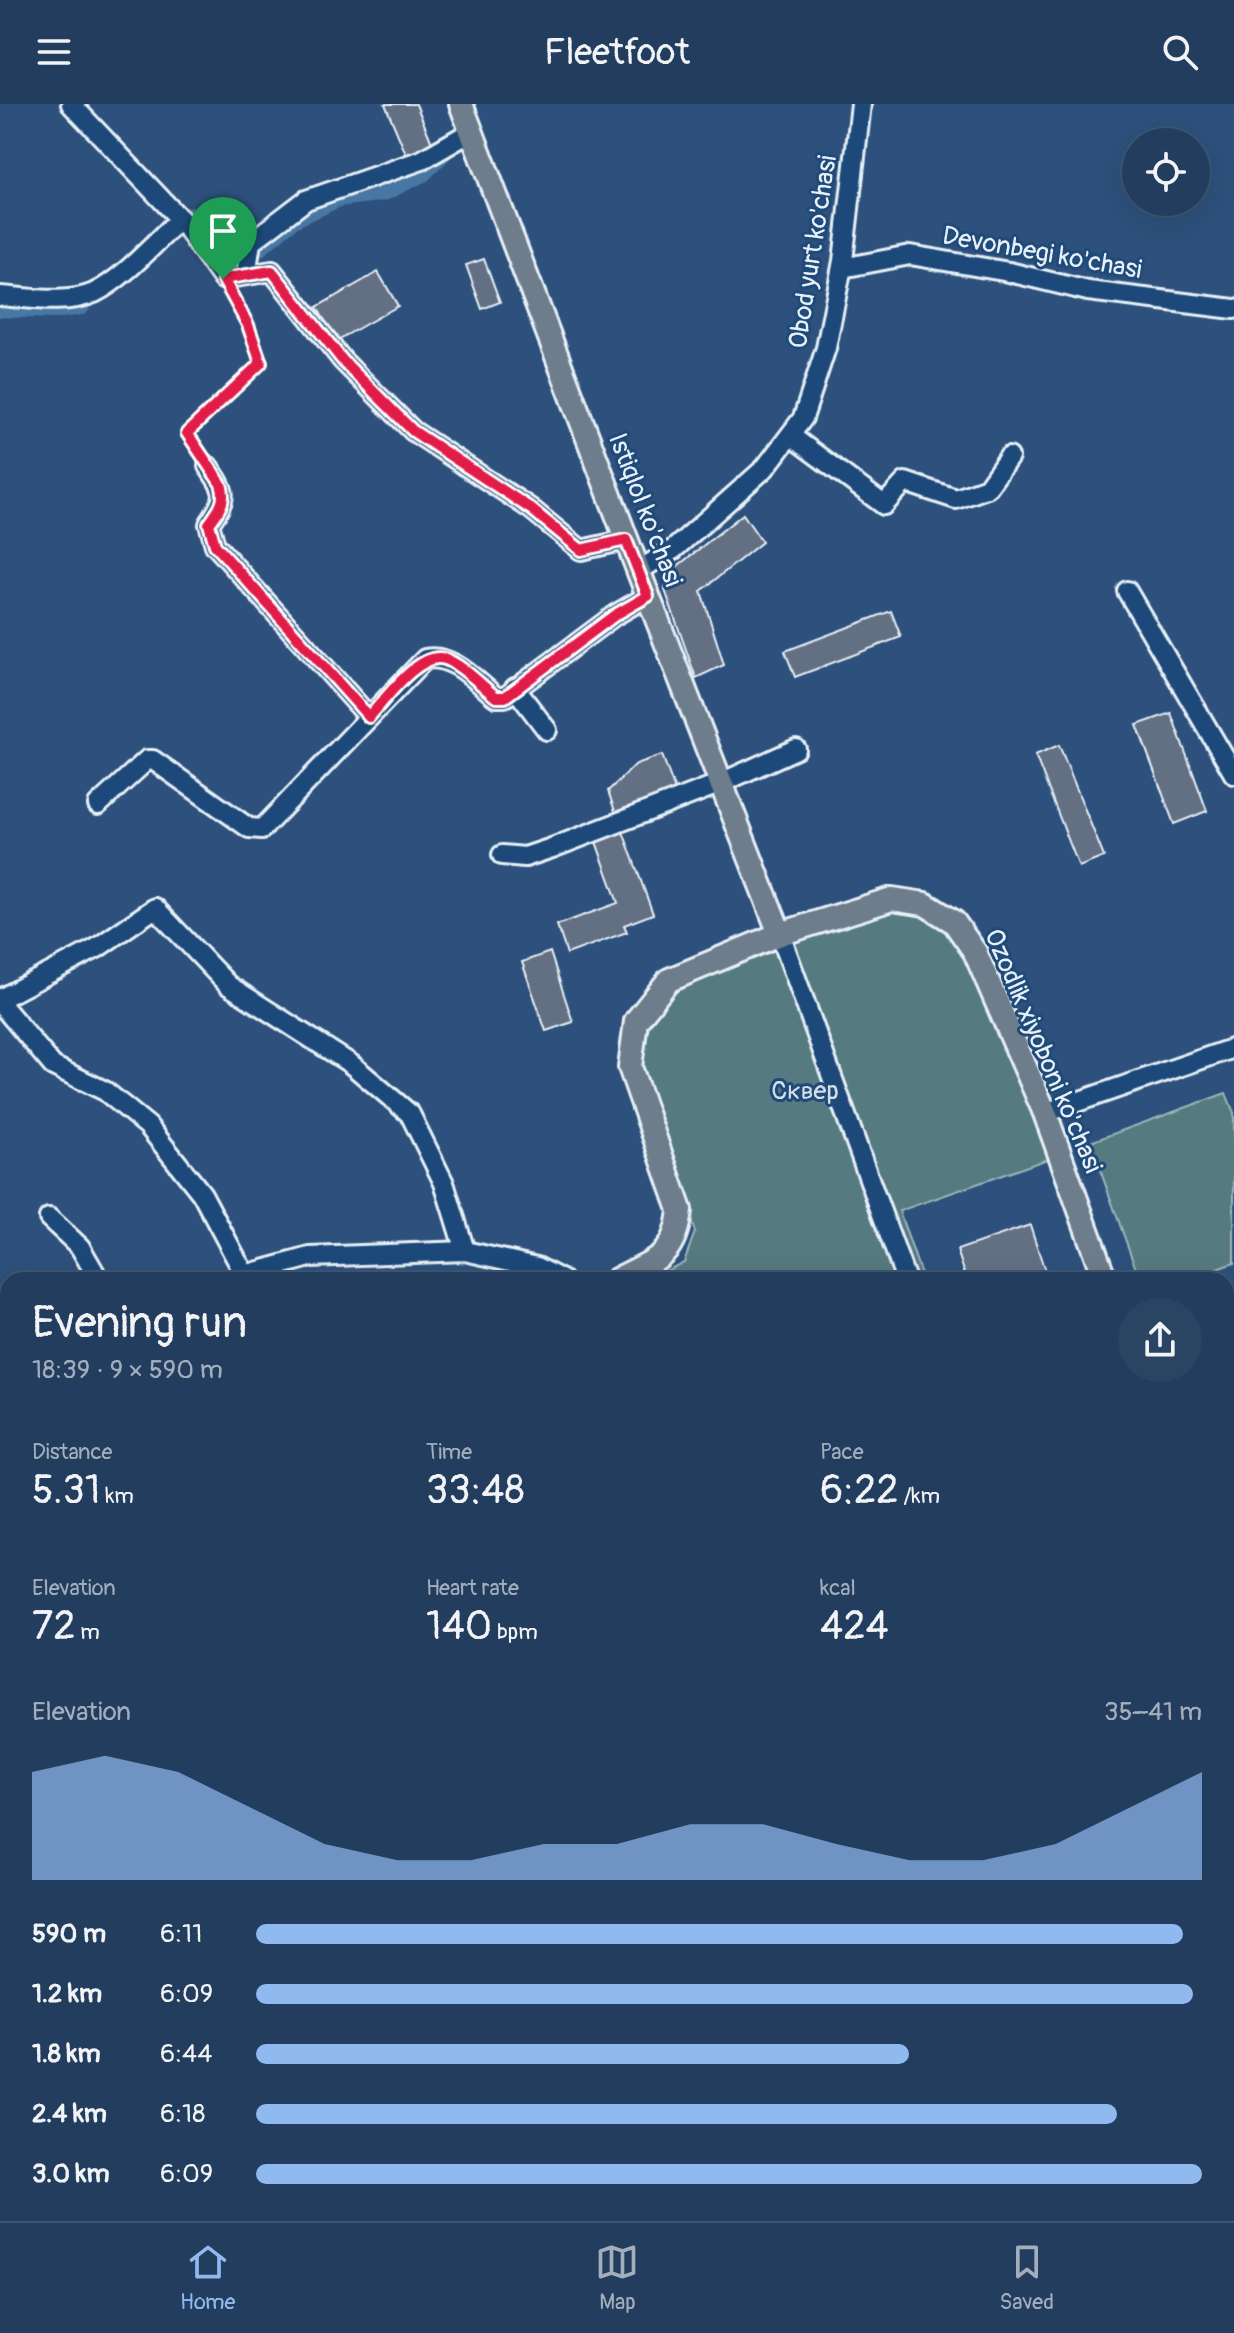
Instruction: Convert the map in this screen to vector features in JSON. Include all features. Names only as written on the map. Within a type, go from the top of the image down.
[{"type":"main road","name":"Istiqlol ko'chasi","points":[[461,104],[780,934]]},
{"type":"main road","name":"Ozodlik xiyoboni ko'chasi","points":[[631,1272],[663,1255],[678,1234],[680,1210],[630,1067],[636,1021],[669,980],[780,934],[892,899],[925,904],[954,922],[975,952],[1045,1113],[1102,1272]]},
{"type":"street","points":[[71,104],[180,219],[223,279],[272,271],[343,361],[413,431],[531,509],[581,550],[626,540]]},
{"type":"street","name":"Obod yurt ko'chasi","points":[[638,571],[674,549],[765,468],[803,418],[826,348],[842,268],[861,104]]},
{"type":"street","points":[[246,275],[251,242],[306,200],[422,160],[472,131]]},
{"type":"street","points":[[0,296],[59,300],[94,293],[129,268],[180,219]]},
{"type":"street","name":"Devonbegi ko'chasi","points":[[842,268],[910,255],[1009,272],[1088,291],[1234,309]]},
{"type":"street","points":[[791,436],[884,505],[905,482],[956,499],[987,488],[1009,457]]},
{"type":"street","points":[[208,466],[224,493],[223,503],[209,524],[215,545],[369,717]]},
{"type":"street","points":[[1127,591],[1234,774]]},
{"type":"street","points":[[98,805],[147,760],[153,760],[160,762],[249,828],[262,829],[425,659],[448,659],[496,697],[505,697],[615,615],[648,596]]},
{"type":"street","points":[[515,688],[547,730]]},
{"type":"street","points":[[502,855],[525,857],[721,783],[796,749]]},
{"type":"street","points":[[239,1272],[202,1194],[148,1126],[105,1091],[53,1066],[0,1001],[97,948],[155,908],[228,985],[351,1064],[410,1114],[444,1183],[465,1251]]},
{"type":"street","points":[[780,934],[903,1272]]},
{"type":"street","points":[[1045,1113],[1234,1048]]},
{"type":"street","points":[[49,1218],[80,1247],[94,1272]]},
{"type":"street","points":[[261,1272],[310,1257],[465,1251],[537,1267],[547,1272]]},
{"type":"path","points":[[208,466],[187,433],[261,363],[248,325],[223,279]]},
{"type":"green space","name":"Сквер","points":[[890,905],[934,914],[973,958],[1048,1159],[899,1211],[920,1272],[664,1272],[684,1262],[695,1232],[637,1073],[654,1006],[701,964]]},
{"type":"green space","points":[[1226,1093],[1234,1113],[1234,1263],[1208,1272],[1137,1272],[1090,1142]]},
{"type":"building","points":[[385,104],[416,104],[434,148],[408,159]]},
{"type":"building","points":[[484,259],[500,302],[482,309],[466,265]]},
{"type":"building","points":[[378,272],[398,306],[336,341],[317,307]]},
{"type":"building","points":[[743,514],[762,542],[701,591],[724,665],[696,678],[665,590],[670,572]]},
{"type":"building","points":[[891,611],[901,637],[795,677],[785,651]]},
{"type":"building","points":[[1171,713],[1207,811],[1174,824],[1137,725]]},
{"type":"building","points":[[1059,745],[1104,857],[1079,867],[1035,755]]},
{"type":"building","points":[[662,755],[676,793],[616,814],[608,791],[636,764]]},
{"type":"building","points":[[621,826],[653,914],[624,925],[627,932],[567,954],[557,925],[618,903],[594,836]]},
{"type":"building","points":[[550,952],[573,1022],[546,1031],[522,962]]},
{"type":"building","points":[[1030,1225],[1045,1272],[964,1272],[957,1250]]},
{"type":"waterway","points":[[256,250],[293,219],[338,198],[384,192],[423,173],[446,150]]},
{"type":"waterway","points":[[191,216],[219,251],[234,255]]},
{"type":"waterway","points":[[0,308],[53,310],[81,306]]},
{"type":"route","points":[[272,271],[343,361],[413,431],[531,509],[581,550],[626,540],[648,596],[615,615],[505,697],[496,697],[448,659],[434,657],[425,659],[416,667],[369,717],[215,545],[210,535],[209,524],[223,503],[224,493],[187,433],[261,363],[248,325],[223,279],[272,271]]}]
